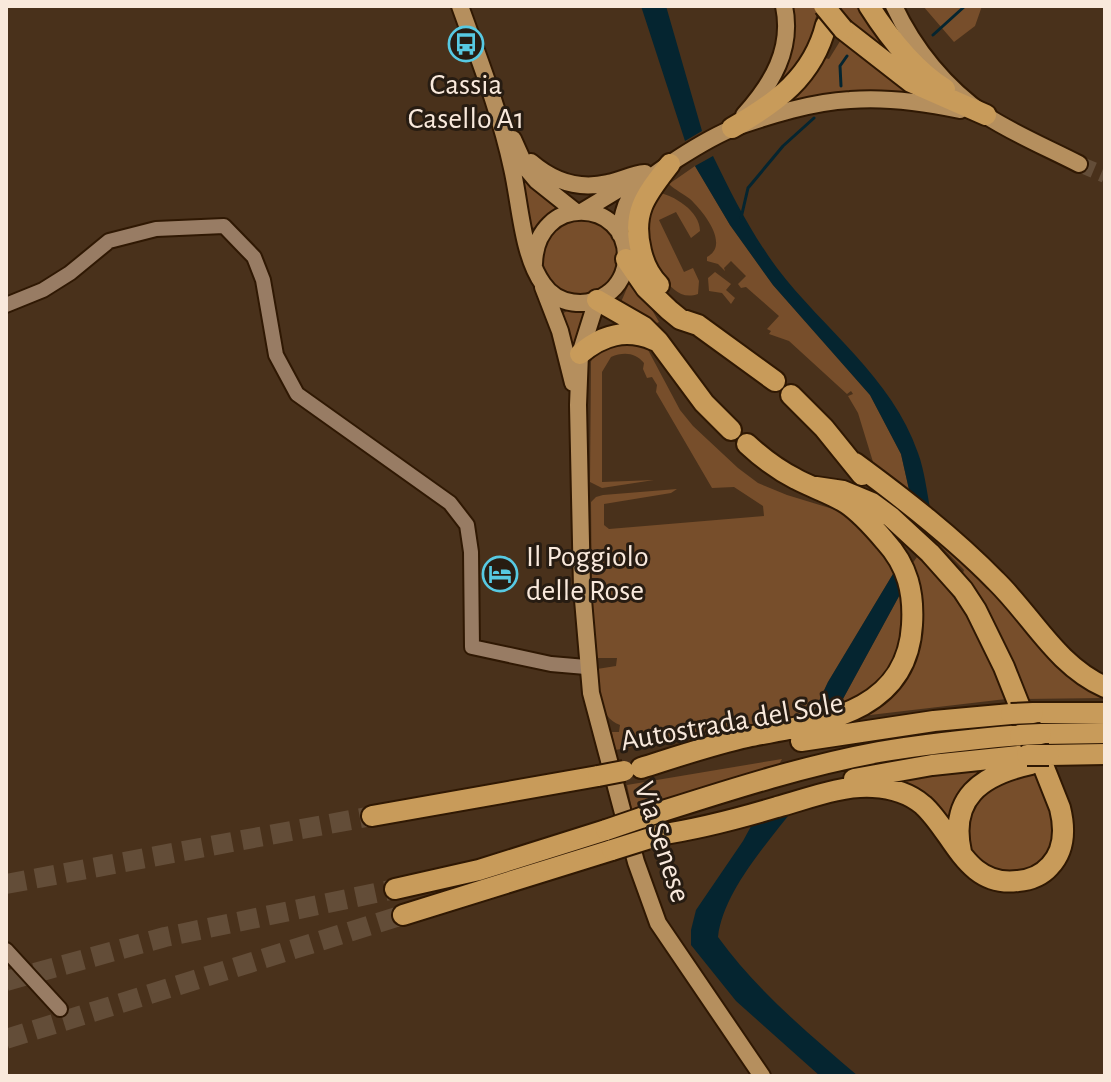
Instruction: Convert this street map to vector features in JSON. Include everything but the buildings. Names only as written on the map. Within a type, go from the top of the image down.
[{"type":"highway","points":[[869,6],[916,65],[938,85],[986,115]]},
{"type":"highway","points":[[732,128],[766,109],[795,85],[815,57],[831,20],[911,82],[986,115]]},
{"type":"highway","points":[[670,164],[642,205],[637,235],[646,267],[654,281],[687,310],[698,325]]},
{"type":"highway","points":[[626,259],[657,300],[680,319],[698,325],[775,381]]},
{"type":"highway","points":[[597,300],[644,327],[704,403],[731,430]]},
{"type":"highway","points":[[580,354],[603,338],[617,334],[645,336],[658,341]]},
{"type":"highway","points":[[791,395],[855,463],[935,526],[1004,589],[1068,663],[1105,687]]},
{"type":"highway","points":[[747,444],[778,469],[856,511],[900,560],[912,592],[912,632],[890,685],[871,701],[850,712],[788,736]]},
{"type":"highway","points":[[814,792],[875,787],[902,792],[932,814],[962,856],[980,874],[993,880],[1030,879],[1045,871],[1056,858],[1062,842],[1064,826],[1058,803],[988,632],[963,590],[930,553],[872,498],[855,463]]},
{"type":"highway","points":[[816,487],[872,498]]},
{"type":"highway","name":"Autostrada del Sole","points":[[372,816],[632,770],[788,736],[839,734],[1011,714],[1105,713]]},
{"type":"highway","name":"Autostrada del Sole","points":[[395,889],[649,831],[752,783],[839,761],[929,744],[1020,735],[1105,733]]},
{"type":"highway","points":[[649,831],[702,828],[814,792],[932,765],[1105,754]]},
{"type":"highway","points":[[962,856],[957,820],[969,795],[1005,772],[1040,759],[1105,761]]},
{"type":"highway","name":"Autostrada del Sole","points":[[403,915],[609,840]]},
{"type":"main road","points":[[460,6],[491,93],[512,166],[527,246],[541,282],[551,294],[565,301],[581,304],[609,293],[621,279],[626,259],[620,234],[630,197],[670,164],[732,128],[793,110],[847,100],[898,99],[986,115]]},
{"type":"main road","points":[[732,128],[756,102],[779,65],[785,45],[784,6]]},
{"type":"main road","points":[[894,6],[915,44],[945,80],[986,115],[1079,164]]},
{"type":"main road","points":[[491,93],[526,168],[537,181],[579,212],[604,218],[620,234]]},
{"type":"main road","points":[[519,152],[549,176],[569,184],[590,187],[670,164]]},
{"type":"main road","points":[[534,264],[534,249],[549,223],[561,215],[579,212],[645,173]]},
{"type":"main road","name":"Via Senese","points":[[541,282],[560,331],[578,405]]},
{"type":"main road","name":"Via Senese","points":[[597,300],[580,354],[578,405],[586,667],[604,748],[648,899],[658,923],[762,1076]]},
{"type":"street","points":[[6,305],[43,290],[70,273],[109,241],[156,229],[224,226],[254,257],[263,280],[276,355],[297,394],[450,503],[467,525],[471,552],[472,647],[551,664],[586,667]]},
{"type":"street","points":[[6,950],[60,1009]]},
{"type":"shaded area","points":[[790,6],[813,6],[817,10],[814,25],[801,58],[770,97]]},
{"type":"shaded area","points":[[841,6],[864,6],[908,66],[858,33],[844,16]]},
{"type":"shaded area","points":[[923,6],[982,6],[975,26],[954,42]]},
{"type":"shaded area","points":[[842,38],[927,97],[788,103],[809,83],[825,58],[829,59]]},
{"type":"shaded area","points":[[511,155],[515,155],[559,208],[534,228],[531,226]]},
{"type":"shaded area","points":[[695,166],[730,225],[773,285],[870,395],[901,454],[910,494],[873,462],[858,413],[848,396],[853,394],[851,391],[847,394],[789,341],[769,334],[771,331],[767,329],[779,316],[746,287],[741,288],[738,284],[746,276],[731,261],[724,268],[725,271],[718,264],[707,261],[716,245],[712,228],[696,205],[669,184]]},
{"type":"shaded area","points":[[656,192],[685,205],[699,224],[700,231],[691,238],[676,212],[659,220],[684,272],[693,268],[699,281],[698,294],[682,294],[673,289],[661,276],[664,273],[649,251],[644,224]]},
{"type":"shaded area","points":[[580,219],[594,222],[607,230],[615,243],[618,257],[615,271],[607,284],[594,292],[580,295],[566,292],[553,284],[545,271],[542,257],[545,243],[553,230],[566,222]]},
{"type":"shaded area","points":[[715,272],[731,284],[726,290],[735,298],[731,304],[722,293],[709,291],[708,278]]},
{"type":"shaded area","points":[[631,279],[659,322],[655,324],[621,302]]},
{"type":"shaded area","points":[[567,311],[587,312],[577,380],[562,314]]},
{"type":"shaded area","points":[[621,343],[647,348],[680,410],[738,468],[758,483],[846,513],[881,544],[896,569],[828,682],[812,716],[615,750],[612,732],[619,732],[620,725],[603,709],[597,669],[616,666],[617,658],[596,658],[591,502],[603,495],[677,489],[671,493],[604,504],[604,525],[609,529],[764,516],[763,506],[734,487],[712,488],[656,392],[657,385],[652,377],[647,378],[644,363],[629,354],[611,357],[602,372],[602,482],[654,480],[602,488],[590,482],[591,362],[599,351]]},
{"type":"shaded area","points":[[936,541],[1105,698],[1023,699],[991,618],[964,570]]},
{"type":"shaded area","points":[[917,557],[959,604],[989,659],[1006,699],[870,715],[898,683],[918,646],[924,605],[912,564]]},
{"type":"shaded area","points":[[904,587],[900,654],[882,682],[838,708]]},
{"type":"shaded area","points":[[782,759],[777,768],[633,814],[627,785]]},
{"type":"shaded area","points":[[1035,767],[1054,824],[1050,852],[1042,862],[1027,870],[996,875],[974,856],[965,841],[976,796]]},
{"type":"shaded area","points":[[993,768],[950,823],[932,800],[901,782],[939,773]]},
{"type":"water","points":[[641,6],[666,6],[702,131],[685,141]]},
{"type":"water","points":[[713,156],[750,227],[777,268],[892,401],[918,453],[931,513],[910,494],[901,454],[870,395],[773,285],[730,225],[695,166]]},
{"type":"water","points":[[896,569],[904,587],[838,708],[812,716],[828,682]]},
{"type":"water","points":[[796,806],[737,885],[718,937],[766,993],[858,1076],[820,1076],[736,1001],[691,945],[696,910],[755,819]]},
{"type":"waterway","points":[[933,35],[965,6]]},
{"type":"waterway","points":[[841,86],[840,66],[847,56]]},
{"type":"waterway","points":[[741,218],[748,188],[783,146],[814,118]]},
{"type":"tunnel","points":[[1079,164],[1105,175]]},
{"type":"tunnel","points":[[6,884],[372,816]]},
{"type":"tunnel","points":[[6,981],[165,937],[395,889]]},
{"type":"tunnel","points":[[6,1039],[403,915]]},
{"type":"place","name":"Cassia Casello A1","points":[[466,44]]},
{"type":"place","name":"Il Poggiolo delle Rose","points":[[500,574]]}]
